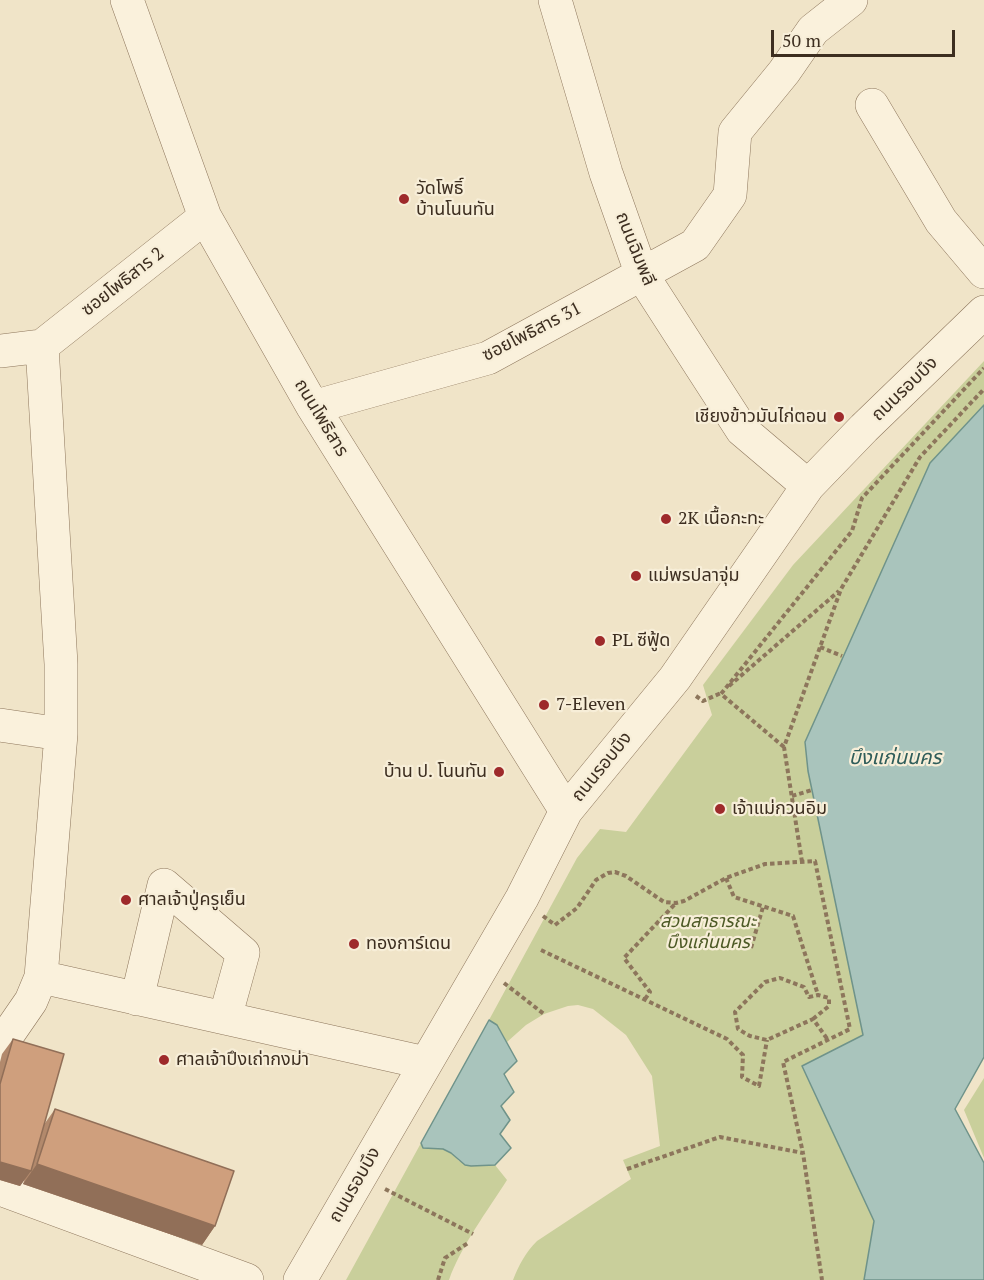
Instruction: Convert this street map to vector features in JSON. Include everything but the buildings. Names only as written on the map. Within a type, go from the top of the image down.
[{"type":"street","name":"ถนนโพธิสาร","points":[[127,0],[205,218],[313,407],[566,811]]},
{"type":"street","name":"ถนนฉิมพลี","points":[[555,0],[606,173],[642,274],[742,430],[808,486]]},
{"type":"street","name":"ซอยโพธิสาร 31","points":[[313,407],[488,358],[695,245],[730,195],[735,132],[784,72],[813,30],[850,0]]},
{"type":"street","points":[[872,105],[941,221],[984,272]]},
{"type":"street","name":"ซอยโพธิสาร 2","points":[[42,346],[205,218]]},
{"type":"street","name":"ถนนรอบบึง","points":[[300,1280],[522,898],[566,811],[675,678],[808,486],[864,428],[984,312]]},
{"type":"street","points":[[0,351],[42,346],[61,664],[61,734],[41,978],[31,1001],[0,1046]]},
{"type":"street","points":[[0,725],[61,734]]},
{"type":"street","points":[[137,999],[164,885],[243,953],[225,1018]]},
{"type":"street","points":[[41,978],[426,1063]]},
{"type":"street","points":[[0,1189],[247,1280]]},
{"type":"path","points":[[721,694],[852,531],[862,498],[984,368]]},
{"type":"path","points":[[802,862],[784,747],[841,589],[920,457],[984,389]]},
{"type":"path","points":[[675,678],[703,701],[721,694],[841,589]]},
{"type":"path","points":[[820,646],[842,656]]},
{"type":"path","points":[[721,694],[784,747]]},
{"type":"path","points":[[792,796],[812,790]]},
{"type":"path","points":[[522,898],[555,925],[577,908],[596,880],[608,873],[615,872],[626,876],[664,902],[676,903],[726,878],[765,864],[815,861],[850,1029],[783,1062],[803,1153],[822,1280]]},
{"type":"path","points":[[726,878],[734,897],[793,916],[818,995]]},
{"type":"path","points":[[645,999],[650,992],[624,958],[676,903]]},
{"type":"path","points":[[751,948],[763,907]]},
{"type":"path","points":[[541,950],[727,1039],[743,1055],[742,1077],[759,1086],[767,1040]]},
{"type":"path","points":[[482,966],[544,1014]]},
{"type":"path","points":[[780,978],[804,987],[809,997],[818,995],[829,998],[829,1006],[813,1019],[767,1040],[750,1036],[738,1029],[735,1012],[765,982],[780,978]]},
{"type":"path","points":[[813,1019],[828,1040]]},
{"type":"path","points":[[627,1169],[720,1137],[803,1153]]},
{"type":"path","points":[[360,1176],[473,1234]]},
{"type":"path","points":[[438,1280],[445,1258],[468,1243]]},
{"type":"green space","name":"สวนสาธารณะ บึงแก่นนคร","points":[[984,361],[984,405],[930,463],[805,742],[808,771],[863,1035],[802,1066],[874,1221],[864,1280],[513,1280],[523,1259],[537,1241],[631,1179],[623,1160],[660,1146],[652,1076],[626,1035],[593,1009],[578,1005],[568,1006],[544,1014],[526,1025],[507,1042],[497,1025],[489,1020],[577,858],[600,829],[626,832],[712,715],[703,685],[793,565]]},
{"type":"green space","points":[[984,1078],[984,1158],[964,1110]]},
{"type":"green space","points":[[421,1143],[423,1148],[443,1149],[459,1161],[471,1166],[495,1165],[507,1180],[468,1241],[449,1280],[346,1280]]},
{"type":"water","name":"บึงแก่นนคร","points":[[984,405],[984,1057],[955,1109],[984,1163],[984,1280],[864,1280],[874,1221],[802,1066],[863,1035],[808,771],[805,742],[930,463]]},
{"type":"water","points":[[489,1020],[497,1025],[517,1061],[504,1074],[514,1092],[501,1106],[510,1120],[500,1134],[511,1148],[495,1165],[471,1166],[465,1165],[443,1149],[423,1148],[421,1143]]},
{"type":"place","name":"วัดโพธิ์ บ้านโนนทัน","points":[[404,199]]},
{"type":"place","name":"เชียงข้าวมันไก่ตอน","points":[[839,417]]},
{"type":"place","name":"2K เนื้อกะทะ","points":[[666,519]]},
{"type":"place","name":"แม่พรปลาจุ่ม","points":[[636,576]]},
{"type":"place","name":"PL ซีฟู้ด","points":[[600,641]]},
{"type":"place","name":"7-Eleven","points":[[544,705]]},
{"type":"place","name":"บ้าน ป. โนนทัน","points":[[499,772]]},
{"type":"place","name":"เจ้าแม่กวนอิม","points":[[720,809]]},
{"type":"place","name":"ศาลเจ้าปู่ครูเย็น","points":[[126,900]]},
{"type":"place","name":"ทองการ์เดน","points":[[354,944]]},
{"type":"place","name":"ศาลเจ้าปึงเถ่ากงม่า","points":[[164,1060]]}]
